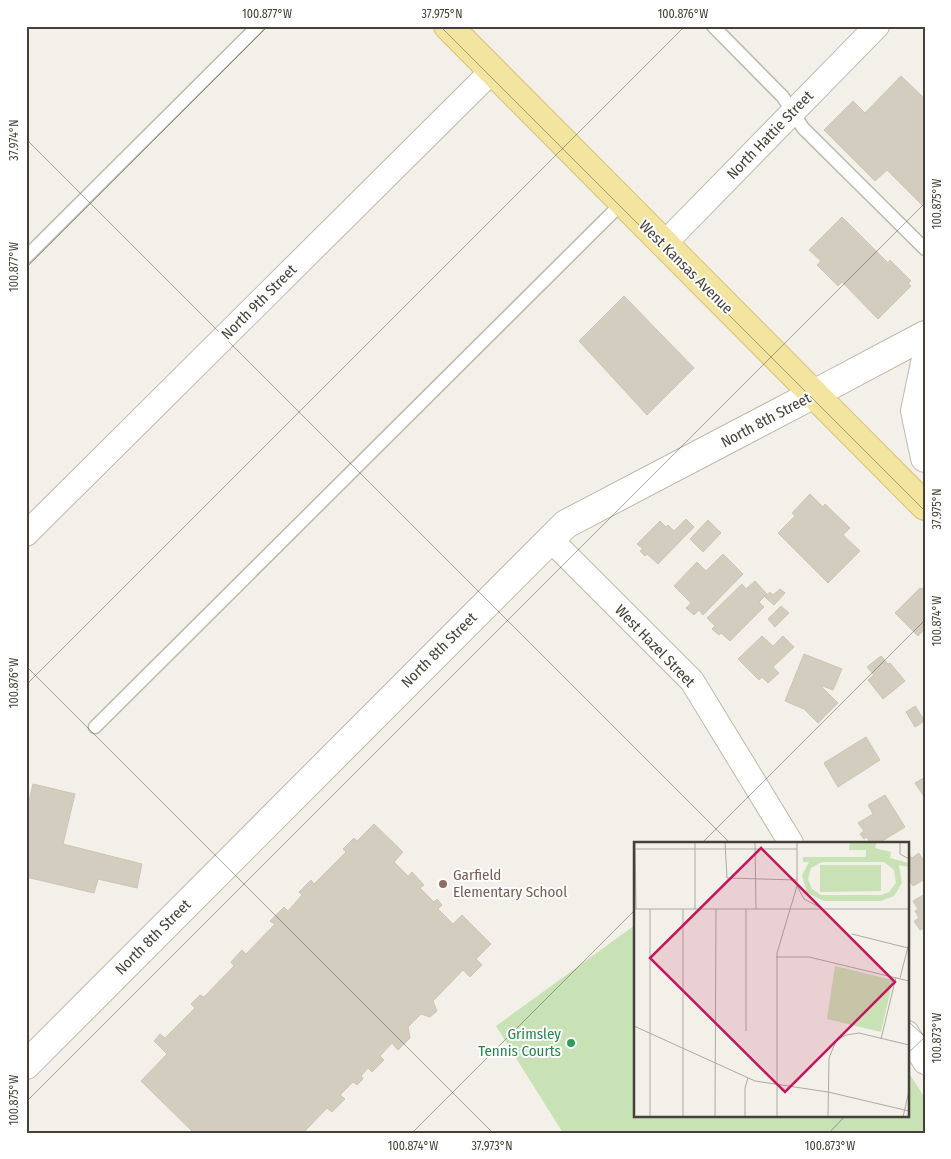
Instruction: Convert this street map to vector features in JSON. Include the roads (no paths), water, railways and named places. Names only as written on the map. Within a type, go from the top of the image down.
[{"type":"main road","name":"West Kansas Avenue","points":[[448,26],[925,506]]},
{"type":"street","name":"North Hattie Street","points":[[664,245],[877,26]]},
{"type":"street","name":"North 9th Street","points":[[26,534],[492,71]]},
{"type":"street","name":"North 8th Street","points":[[26,1065],[566,524],[925,334]]},
{"type":"street","points":[[925,363],[915,411],[925,458]]},
{"type":"street","name":"West Hazel Street","points":[[550,539],[692,681],[790,842]]},
{"type":"street","points":[[908,1036],[925,1062]]},
{"type":"lane","points":[[26,257],[258,26]]},
{"type":"lane","points":[[713,26],[783,97],[803,128],[925,249]]},
{"type":"lane","points":[[95,727],[622,203]]},
{"type":"place","name":"Garfield Elementary School","points":[[443,884]]},
{"type":"place","name":"Grimsley Tennis Courts","points":[[571,1043]]}]
